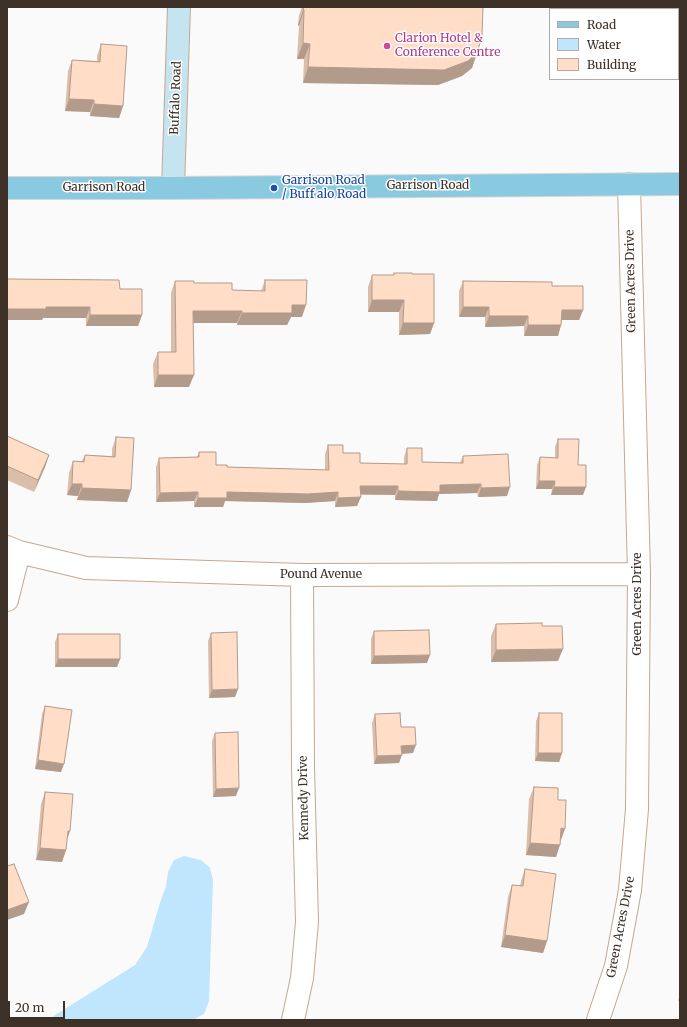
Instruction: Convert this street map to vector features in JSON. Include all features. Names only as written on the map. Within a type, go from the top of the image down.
[{"type":"main road","name":"Garrison Road","points":[[7,188],[680,184]]},
{"type":"street","name":"Buffalo Road","points":[[173,188],[179,7]]},
{"type":"street","name":"Green Acres Drive","points":[[598,1020],[616,966],[630,890],[637,809],[639,574],[629,184]]},
{"type":"street","name":"Pound Avenue","points":[[13,550],[86,568],[302,576],[639,574]]},
{"type":"street","points":[[7,600],[13,550]]},
{"type":"street","name":"Kennedy Drive","points":[[292,1020],[302,978],[307,922],[303,767],[302,576]]},
{"type":"water","points":[[184,856],[201,860],[210,868],[213,880],[209,1001],[204,1014],[193,1020],[47,1020],[135,965],[147,947],[166,886],[168,872],[174,860]]},
{"type":"building","name":"Clarion Hotel & Conference Centre","points":[[304,7],[483,7],[482,36],[477,53],[468,61],[444,70],[308,67],[310,44],[303,43]]},
{"type":"building","points":[[636,7],[680,7],[680,52],[679,8]]},
{"type":"building","points":[[101,44],[127,46],[123,106],[94,104],[94,100],[69,99],[72,60],[100,62]]},
{"type":"building","points":[[394,273],[434,274],[434,323],[403,323],[404,300],[372,300],[372,275],[394,275]]},
{"type":"building","points":[[7,279],[119,280],[120,289],[142,289],[142,315],[90,315],[90,307],[7,309]]},
{"type":"building","points":[[265,280],[307,280],[306,305],[292,305],[292,313],[193,311],[194,375],[158,375],[158,352],[176,352],[175,281],[194,281],[194,283],[232,283],[232,290],[265,291]]},
{"type":"building","points":[[463,281],[552,282],[552,286],[583,286],[583,310],[562,310],[561,325],[528,325],[528,316],[489,316],[489,307],[463,307]]},
{"type":"building","points":[[7,436],[49,455],[38,480],[7,466]]},
{"type":"building","points":[[116,437],[134,438],[131,490],[82,488],[82,484],[72,484],[73,461],[84,462],[85,455],[115,457]]},
{"type":"building","points":[[558,439],[579,439],[578,465],[586,465],[586,487],[554,487],[555,481],[539,481],[540,457],[558,458]]},
{"type":"building","points":[[328,445],[343,445],[343,453],[360,453],[360,463],[407,464],[407,448],[422,448],[422,462],[463,463],[463,456],[508,454],[510,487],[481,488],[481,484],[440,485],[440,492],[398,491],[398,486],[360,486],[361,497],[338,498],[338,492],[308,494],[227,492],[227,498],[198,498],[198,492],[160,493],[159,458],[199,457],[199,452],[216,452],[216,465],[227,465],[227,467],[329,470]]},
{"type":"building","points":[[542,623],[542,626],[562,626],[563,649],[496,650],[496,624]]},
{"type":"building","points":[[429,630],[430,655],[374,656],[374,631]]},
{"type":"building","points":[[237,632],[238,689],[212,690],[211,633]]},
{"type":"building","points":[[58,634],[120,634],[120,659],[58,659]]},
{"type":"building","points":[[45,706],[72,710],[64,764],[38,760]]},
{"type":"building","points":[[400,713],[401,727],[415,727],[416,745],[401,746],[402,755],[377,756],[375,714]]},
{"type":"building","points":[[539,713],[562,713],[562,753],[538,753]]},
{"type":"building","points":[[238,732],[239,788],[216,789],[215,733]]},
{"type":"building","points":[[534,787],[558,788],[558,800],[566,800],[565,829],[561,828],[560,845],[530,843]]},
{"type":"building","points":[[45,792],[73,794],[70,831],[68,831],[66,850],[40,848]]},
{"type":"building","points":[[14,864],[29,902],[7,910],[7,866]]},
{"type":"building","points":[[525,869],[556,874],[547,941],[505,935],[512,885],[523,886]]},
{"type":"place","name":"Clarion Hotel & Conference Centre","points":[[387,46]]},
{"type":"place","name":"Garrison Road / Buff alo Road","points":[[274,188]]}]
